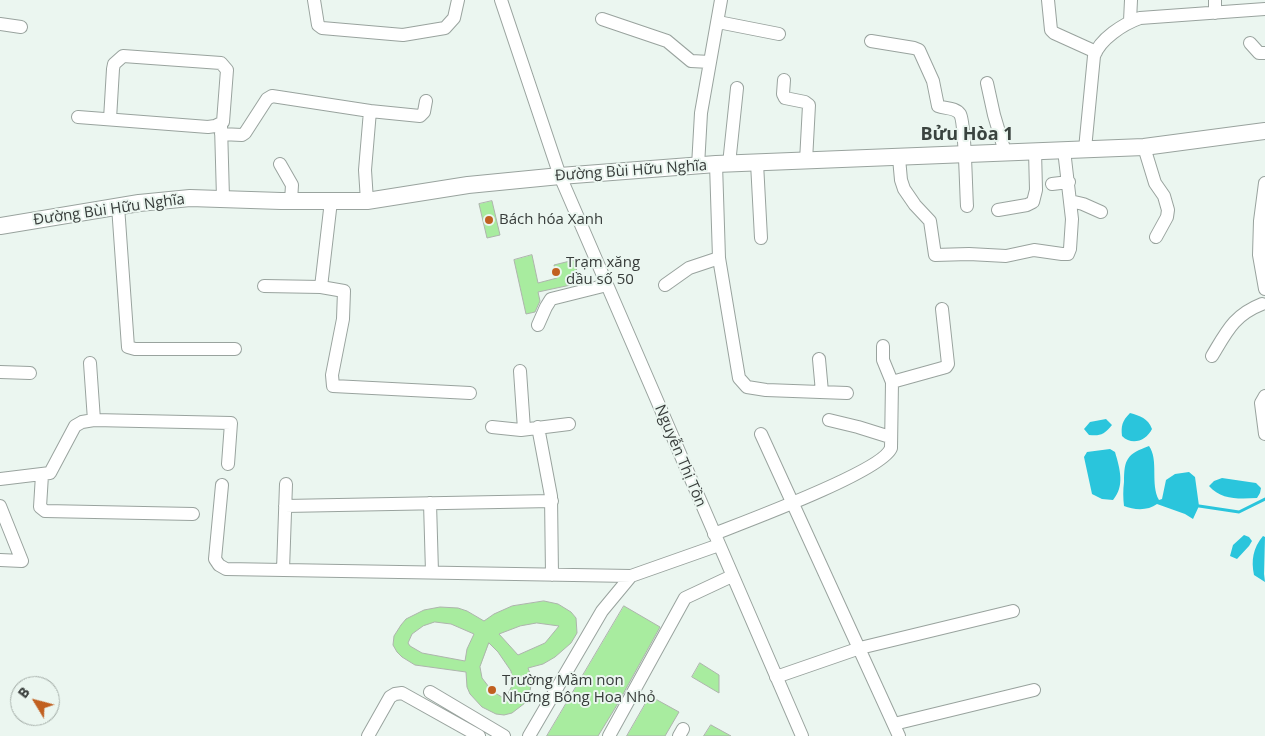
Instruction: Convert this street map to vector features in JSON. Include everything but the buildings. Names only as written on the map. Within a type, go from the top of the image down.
[{"type":"main road","name":"Đường Bùi Hữu Nghĩa","points":[[0,226],[118,206],[190,198],[367,201],[468,185],[560,176],[722,164],[1144,147],[1265,131]]},
{"type":"street","points":[[314,0],[318,25],[322,28],[403,35],[445,28],[454,18],[458,0]]},
{"type":"street","name":"Nguyễn Thị Tồn","points":[[501,0],[560,176],[802,736]]},
{"type":"street","points":[[698,166],[701,112],[722,0]]},
{"type":"street","points":[[1048,0],[1051,30],[1096,52]]},
{"type":"street","points":[[1130,21],[1131,0]]},
{"type":"street","points":[[1085,149],[1093,63],[1096,52],[1115,32],[1130,21],[1140,18],[1215,6],[1265,8]]},
{"type":"street","points":[[602,19],[667,41],[691,61],[710,62]]},
{"type":"street","points":[[718,22],[779,34]]},
{"type":"street","points":[[0,24],[21,27]]},
{"type":"street","points":[[871,42],[914,48],[921,53],[933,81],[938,106],[955,110],[960,115],[967,206]]},
{"type":"street","points":[[1250,43],[1259,53],[1265,53]]},
{"type":"street","points":[[110,119],[114,64],[123,56],[221,63],[227,70],[221,129],[222,198]]},
{"type":"street","points":[[784,80],[784,98],[805,102],[808,105],[806,161]]},
{"type":"street","points":[[987,83],[1005,152]]},
{"type":"street","points":[[737,88],[722,164],[718,258],[739,378],[747,387],[766,390],[847,393]]},
{"type":"street","points":[[78,117],[208,127],[242,135],[267,99],[272,96],[370,111],[420,116],[424,112],[426,101]]},
{"type":"street","points":[[367,201],[365,170],[370,111]]},
{"type":"street","points":[[1144,147],[1155,183],[1164,196],[1168,210],[1167,217],[1156,237]]},
{"type":"street","points":[[899,158],[902,184],[916,205],[930,221],[933,250],[937,256],[969,254],[1006,256],[1034,250],[1068,254],[1072,219],[1064,150]]},
{"type":"street","points":[[998,210],[1027,205],[1033,202],[1036,190],[1035,151]]},
{"type":"street","points":[[757,163],[761,238]]},
{"type":"street","points":[[280,164],[292,184],[291,201]]},
{"type":"street","points":[[1052,184],[1068,182]]},
{"type":"street","points":[[1212,356],[1231,324],[1264,299],[1259,256],[1260,221],[1265,184]]},
{"type":"street","points":[[321,288],[331,201]]},
{"type":"street","points":[[1070,201],[1083,204],[1101,212]]},
{"type":"street","points":[[118,206],[128,347],[135,349],[235,349]]},
{"type":"street","points":[[666,285],[688,268],[718,258]]},
{"type":"street","points":[[538,325],[551,299],[607,285]]},
{"type":"street","points":[[264,286],[321,288],[344,291],[343,319],[332,374],[333,386],[470,392]]},
{"type":"street","points":[[892,382],[947,366],[948,357],[942,309]]},
{"type":"street","points":[[222,486],[215,559],[216,562],[226,569],[631,576],[794,503],[855,473],[886,455],[891,448],[892,382],[882,360],[883,346]]},
{"type":"street","points":[[819,359],[822,392]]},
{"type":"street","points":[[90,363],[94,420]]},
{"type":"street","points":[[520,371],[524,429]]},
{"type":"street","points":[[0,372],[30,373]]},
{"type":"street","points":[[1265,396],[1260,403],[1265,434]]},
{"type":"street","points":[[0,480],[50,474],[75,426],[82,422],[94,420],[231,423],[228,464]]},
{"type":"street","points":[[829,420],[890,437]]},
{"type":"street","points":[[492,427],[524,429],[569,424]]},
{"type":"street","points":[[538,428],[552,501],[552,574]]},
{"type":"street","points":[[761,434],[897,730],[1034,690]]},
{"type":"street","points":[[42,475],[40,507],[45,511],[193,514]]},
{"type":"street","points":[[283,570],[286,484]]},
{"type":"street","points":[[285,506],[552,501]]},
{"type":"street","points":[[430,503],[432,572]]},
{"type":"street","points":[[0,506],[22,561],[0,560]]},
{"type":"street","points":[[529,736],[602,612],[631,576]]},
{"type":"street","points":[[609,736],[685,598],[732,576]]},
{"type":"street","points":[[776,677],[860,648],[1012,611]]},
{"type":"street","points":[[430,692],[504,736]]},
{"type":"street","points":[[368,736],[390,697],[402,693],[480,736]]},
{"type":"water","points":[[1130,413],[1146,420],[1152,429],[1146,437],[1138,441],[1130,441],[1122,436],[1123,424]]},
{"type":"water","points":[[1106,419],[1112,425],[1102,434],[1089,435],[1084,429],[1090,422]]},
{"type":"water","points":[[1149,446],[1154,458],[1155,487],[1159,500],[1162,499],[1166,480],[1175,474],[1189,472],[1195,477],[1199,506],[1193,519],[1185,514],[1157,504],[1141,509],[1124,506],[1123,488],[1128,458]]},
{"type":"water","points":[[1110,449],[1115,452],[1120,477],[1119,489],[1113,500],[1102,499],[1092,494],[1084,457],[1087,452]]},
{"type":"water","points":[[1222,478],[1256,483],[1261,488],[1260,493],[1257,498],[1237,498],[1219,494],[1209,486],[1214,481]]},
{"type":"water","points":[[1244,535],[1252,541],[1249,546],[1237,559],[1230,556],[1233,545]]},
{"type":"water","points":[[1263,536],[1265,537],[1265,582],[1254,575],[1253,564],[1255,550]]},
{"type":"waterway","points":[[1199,506],[1239,512],[1265,499]]},
{"type":"place","name":"Bách hóa Xanh","points":[[489,220]]},
{"type":"place","name":"Trạm xăng dầu số 50","points":[[556,272]]},
{"type":"place","name":"Trường Mầm non Những Bông Hoa Nhỏ","points":[[492,690]]},
{"type":"district","name":"Bửu Hòa 1","points":[[967,135]]}]
